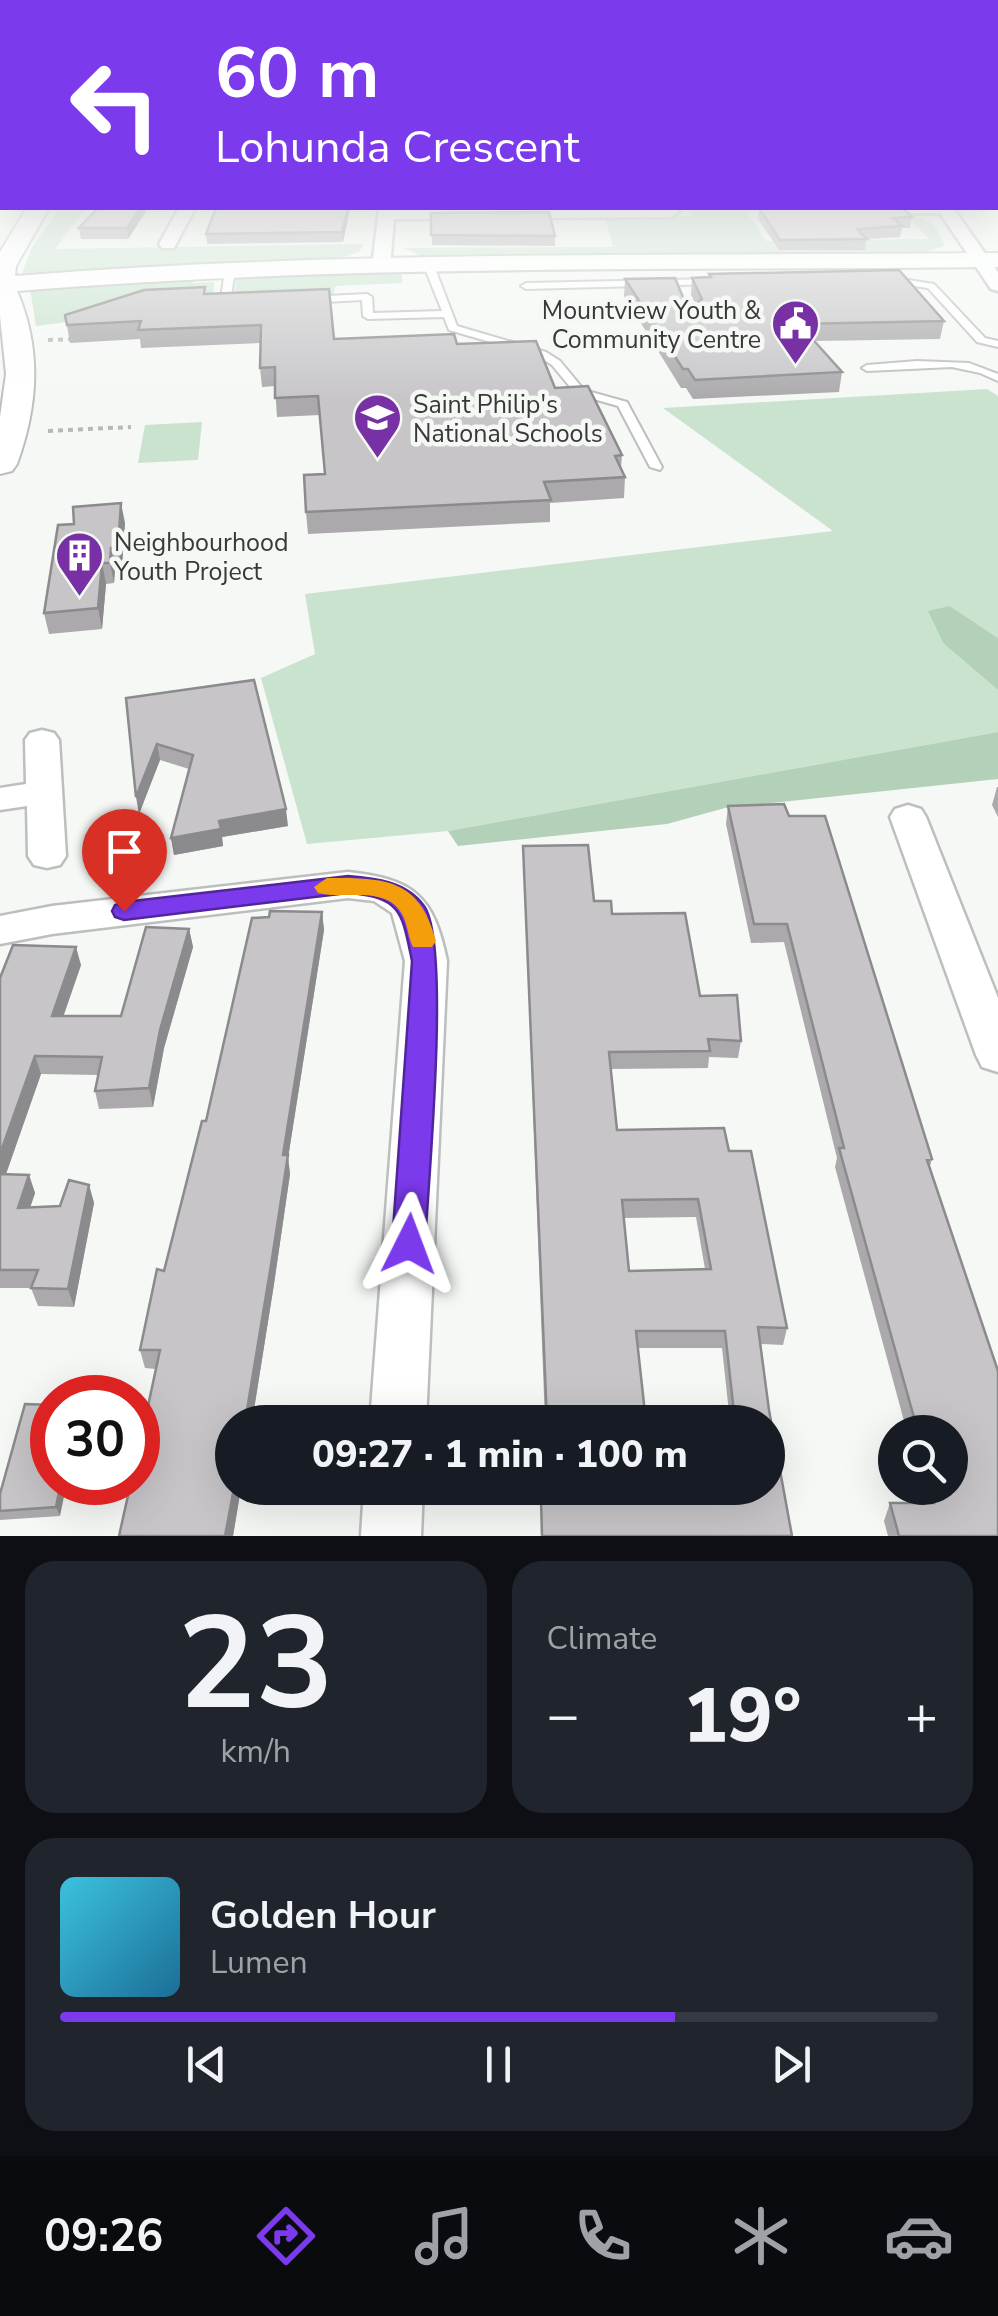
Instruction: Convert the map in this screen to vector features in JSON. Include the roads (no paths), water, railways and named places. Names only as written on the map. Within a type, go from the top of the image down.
[{"type":"street","points":[[0,464],[14,433],[22,391],[23,358],[12,306],[1,285],[9,258]]},
{"type":"street","points":[[381,266],[382,258]]},
{"type":"street","points":[[1,285],[381,266],[673,274],[989,260],[998,285]]},
{"type":"street","points":[[42,740],[47,856]]},
{"type":"street","points":[[0,799],[44,792]]},
{"type":"street","points":[[908,817],[998,1055]]},
{"type":"street","points":[[0,930],[52,920],[348,884],[391,892],[402,897],[415,912],[426,961],[399,1405]]},
{"type":"street","points":[[391,1536],[393,1505]]},
{"type":"lane","points":[[429,266],[453,328],[542,354],[556,363],[580,392],[623,404],[656,467]]},
{"type":"lane","points":[[230,271],[226,298],[231,302],[255,302]]},
{"type":"lane","points":[[526,286],[673,274],[733,282]]},
{"type":"lane","points":[[673,274],[684,300]]},
{"type":"lane","points":[[875,280],[931,286],[981,340],[998,344]]},
{"type":"lane","points":[[292,300],[367,298],[368,316],[447,314]]},
{"type":"lane","points":[[867,368],[960,365],[998,378]]},
{"type":"place","name":"Mountview Youth & Community Centre","points":[[796,366]]},
{"type":"place","name":"Saint Philip's National Schools","points":[[378,460]]},
{"type":"place","name":"Neighbourhood Youth Project","points":[[79,598]]}]
